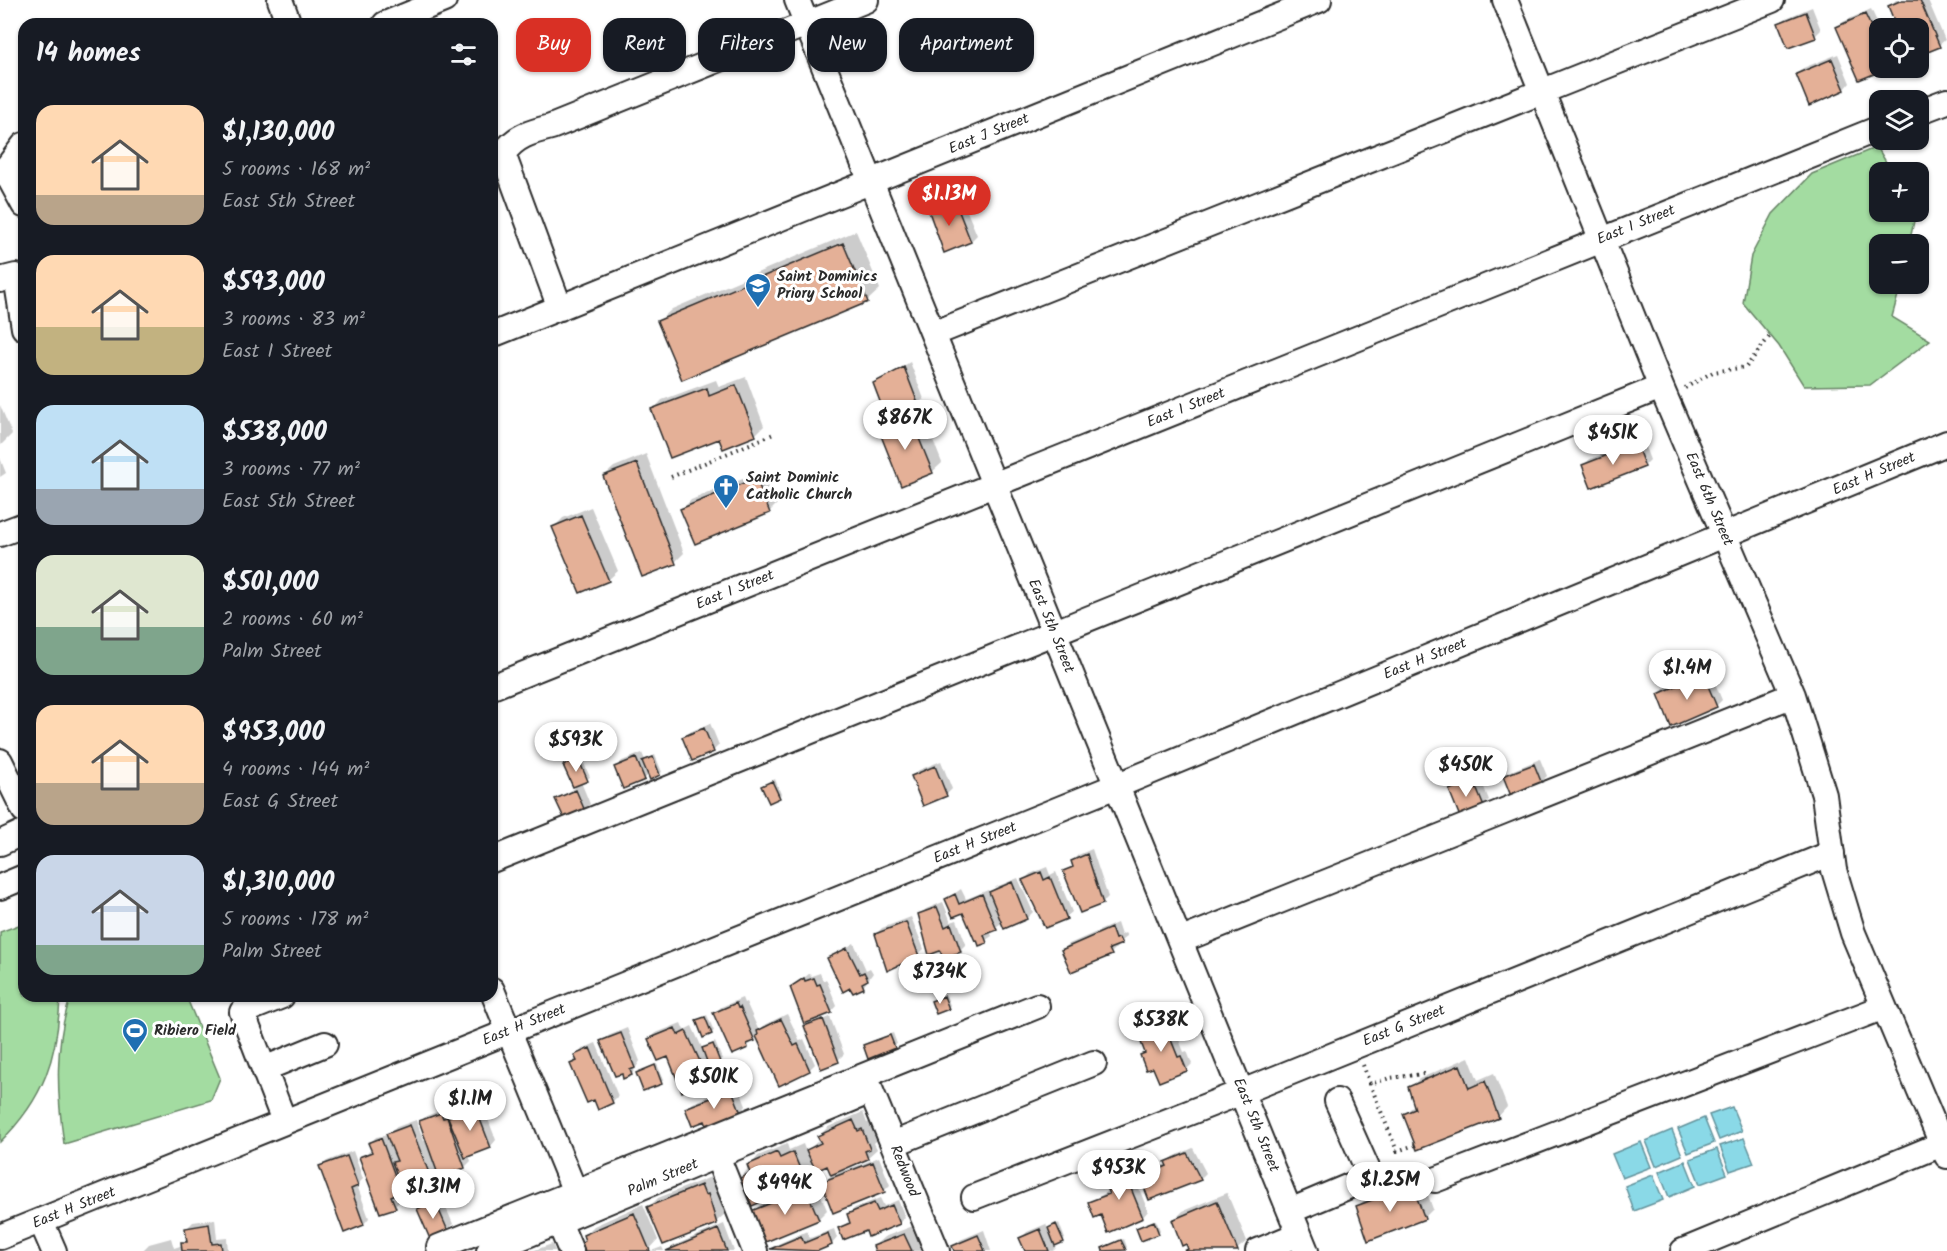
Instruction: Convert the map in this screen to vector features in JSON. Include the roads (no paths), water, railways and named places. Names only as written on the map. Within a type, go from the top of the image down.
[{"type":"street","points":[[280,0],[287,18]]},
{"type":"street","points":[[400,18],[444,0]]},
{"type":"street","name":"East 5th Street","points":[[796,0],[807,25]]},
{"type":"street","points":[[824,18],[866,0]]},
{"type":"street","name":"East J Street","points":[[498,333],[1319,0]]},
{"type":"street","name":"East 6th Street","points":[[1505,0],[1603,238],[1663,392],[1793,695],[1824,795],[1834,870],[1853,933],[1945,1150]]},
{"type":"street","points":[[933,334],[1772,0]]},
{"type":"street","points":[[560,308],[503,154],[510,144],[525,134],[551,127],[807,25]]},
{"type":"street","name":"East 5th Street","points":[[826,72],[1116,786],[1182,940],[1303,1242]]},
{"type":"street","points":[[1929,108],[1947,101]]},
{"type":"street","name":"East I Street","points":[[498,685],[1869,132]]},
{"type":"street","points":[[18,152],[2,170],[18,195]]},
{"type":"street","points":[[13,272],[18,297]]},
{"type":"street","points":[[498,858],[1054,632],[1663,392]]},
{"type":"street","name":"East H Street","points":[[7,1241],[41,1221],[284,1121],[1116,786],[1947,443]]},
{"type":"street","points":[[0,534],[18,527]]},
{"type":"street","points":[[1182,940],[1793,695]]},
{"type":"street","points":[[0,760],[18,798]]},
{"type":"street","points":[[0,843],[18,835]]},
{"type":"street","name":"East G Street","points":[[974,1197],[1242,1092],[1832,853]]},
{"type":"street","points":[[0,886],[18,879]]},
{"type":"street","points":[[267,1002],[242,1012],[284,1121]]},
{"type":"street","points":[[497,1002],[575,1192]]},
{"type":"street","points":[[439,1247],[1037,1006]]},
{"type":"street","points":[[1435,1180],[1884,1007]]},
{"type":"street","points":[[264,1069],[325,1044]]},
{"type":"street","points":[[893,1144],[1094,1063]]},
{"type":"street","name":"Redwood","points":[[871,1091],[937,1251]]},
{"type":"street","name":"Palm Street","points":[[489,1251],[871,1091]]},
{"type":"street","points":[[1290,1211],[1371,1177],[1337,1101]]},
{"type":"street","points":[[1683,1251],[1945,1150]]},
{"type":"street","points":[[717,1156],[755,1251]]},
{"type":"street","points":[[41,1221],[54,1251]]},
{"type":"street","points":[[559,1222],[571,1251]]},
{"type":"street","points":[[1258,1251],[1303,1242]]},
{"type":"water","points":[[1732,1107],[1742,1131],[1719,1140],[1709,1115]]},
{"type":"water","points":[[1704,1118],[1714,1143],[1688,1153],[1678,1129]]},
{"type":"water","points":[[1672,1130],[1682,1155],[1656,1166],[1646,1141]]},
{"type":"water","points":[[1744,1138],[1754,1163],[1730,1171],[1720,1146]]},
{"type":"water","points":[[1641,1142],[1651,1167],[1622,1178],[1612,1154]]},
{"type":"water","points":[[1717,1149],[1727,1174],[1700,1184],[1690,1159]]},
{"type":"water","points":[[1685,1161],[1695,1186],[1669,1197],[1659,1172]]},
{"type":"water","points":[[1653,1175],[1663,1200],[1634,1211],[1625,1186]]},
{"type":"place","name":"Saint Dominics Priory School","points":[[758,309]]},
{"type":"place","name":"Saint Dominic Catholic Church","points":[[726,510]]},
{"type":"place","name":"Ribiero Field","points":[[135,1054]]}]
